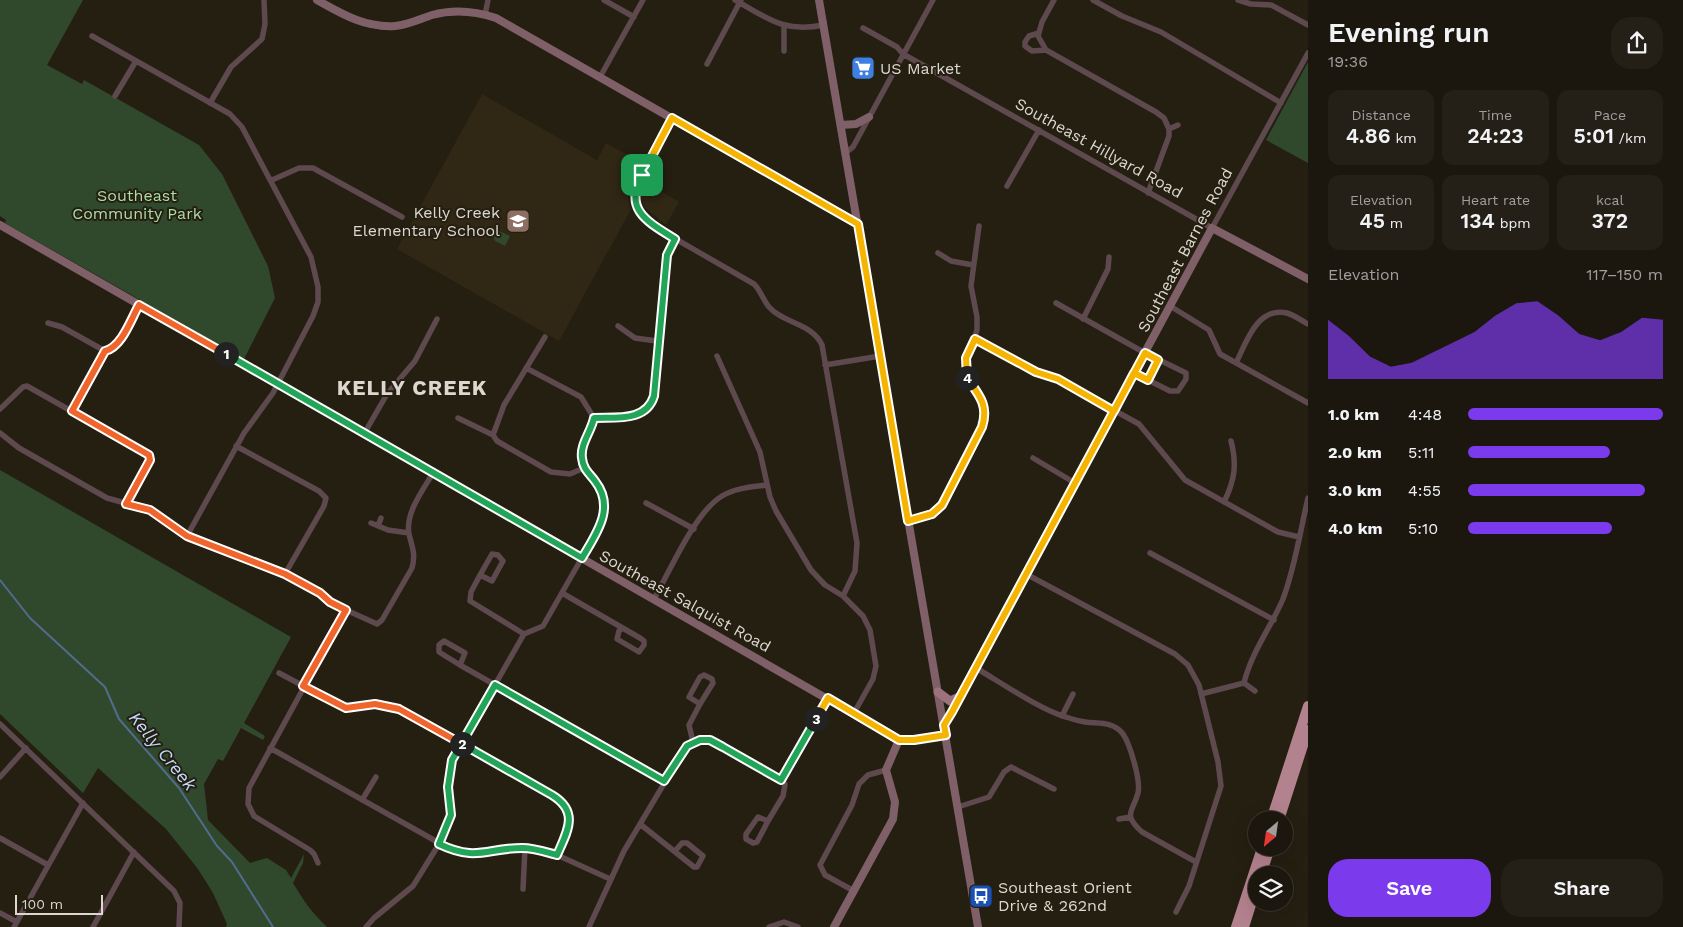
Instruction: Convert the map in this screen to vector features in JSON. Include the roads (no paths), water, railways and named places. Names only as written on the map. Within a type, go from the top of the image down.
[{"type":"highway","points":[[1274,811],[1308,706]]},
{"type":"highway","points":[[1282,811],[1308,730]]},
{"type":"highway","points":[[1236,927],[1259,856]]},
{"type":"highway","points":[[1244,927],[1249,911]]},
{"type":"main road","points":[[938,692],[950,701],[961,696]]},
{"type":"street","points":[[210,103],[231,67],[262,39],[265,24],[264,0]]},
{"type":"street","points":[[317,0],[356,21],[381,25],[402,25],[446,12],[486,15],[506,24],[858,224]]},
{"type":"street","points":[[486,15],[488,0]]},
{"type":"street","points":[[604,0],[634,17]]},
{"type":"street","points":[[600,77],[643,0]]},
{"type":"street","points":[[819,0],[978,927]]},
{"type":"street","points":[[845,153],[853,147],[933,0]]},
{"type":"street","points":[[1054,0],[1042,22],[1039,33],[1040,40],[1046,50],[1156,112],[1164,118],[1170,129],[1148,193]]},
{"type":"street","points":[[1094,0],[1122,16],[1161,32],[1281,103]]},
{"type":"street","points":[[1238,0],[1244,3],[1260,2],[1270,5],[1308,25]]},
{"type":"street","points":[[707,64],[738,1],[784,26],[800,29],[824,25]]},
{"type":"street","points":[[784,26],[784,51]]},
{"type":"street","name":"Southeast Hillyard Road","points":[[863,28],[897,47],[903,54],[1148,193],[1308,279]]},
{"type":"street","points":[[1039,33],[1029,36],[1025,46],[1032,52],[1046,50]]},
{"type":"street","points":[[92,36],[230,114],[242,126],[311,257],[318,286],[318,302],[313,316],[277,384],[236,446],[187,536]]},
{"type":"street","name":"Southeast Barnes Road","points":[[944,725],[1308,53]]},
{"type":"street","points":[[116,96],[136,61]]},
{"type":"street","points":[[841,125],[856,124],[869,117]]},
{"type":"street","points":[[672,118],[636,184],[634,198],[638,210],[643,216],[675,239],[754,284],[761,291],[769,307],[814,334],[822,346],[857,543],[856,571],[843,596]]},
{"type":"street","points":[[1170,129],[1178,126]]},
{"type":"street","points":[[1008,186],[1039,130]]},
{"type":"street","points":[[272,180],[299,168],[313,168],[402,217]]},
{"type":"street","name":"Southeast Salquist Road","points":[[0,225],[899,740]]},
{"type":"street","points":[[908,521],[932,514],[942,505],[982,427],[985,414],[983,400],[965,372],[966,358],[975,339],[977,318],[971,292],[979,226]]},
{"type":"street","points":[[594,418],[637,416],[648,407],[654,396],[667,255],[675,239]]},
{"type":"street","points":[[938,253],[958,263],[973,265]]},
{"type":"street","points":[[1083,319],[1108,269],[1109,257]]},
{"type":"street","points":[[1056,303],[1186,374],[1186,379],[1176,392],[1134,373]]},
{"type":"street","points":[[72,411],[105,351],[115,347],[139,305]]},
{"type":"street","points":[[1170,306],[1209,330],[1220,354],[1308,403]]},
{"type":"street","points":[[1236,363],[1256,323],[1272,313],[1287,314],[1308,324]]},
{"type":"street","points":[[364,434],[394,385],[414,361],[437,319]]},
{"type":"street","points":[[48,323],[62,326],[105,351]]},
{"type":"street","points":[[618,326],[635,338],[658,341]]},
{"type":"street","points":[[493,436],[504,405],[545,337]]},
{"type":"street","points":[[975,339],[1036,372],[1058,379],[1144,428],[1185,480],[1278,532],[1299,537]]},
{"type":"street","points":[[717,356],[760,452],[766,470],[767,485],[776,511],[811,570],[825,585],[843,596],[863,616],[870,630],[876,666],[873,679],[854,713]]},
{"type":"street","points":[[825,365],[880,356]]},
{"type":"street","points":[[1148,380],[1158,360]]},
{"type":"street","points":[[526,368],[581,397],[594,418]]},
{"type":"street","points":[[0,409],[25,386],[149,455],[150,460],[126,504]]},
{"type":"street","points":[[458,418],[493,436],[497,441],[551,472],[570,474],[584,468]]},
{"type":"street","points":[[366,927],[374,918],[413,886],[439,844],[451,815],[448,773],[461,744],[524,634],[543,626],[600,526],[605,505],[600,488],[584,468],[581,452],[594,418]]},
{"type":"street","points":[[0,433],[19,448],[99,493],[126,504],[150,510],[187,536],[285,574],[320,593],[330,602],[370,623],[377,624],[382,620],[415,558],[409,533],[412,511],[433,473]]},
{"type":"street","points":[[1224,502],[1235,476],[1235,462],[1230,440]]},
{"type":"street","points":[[236,446],[318,491],[326,498],[324,506],[285,574]]},
{"type":"street","points":[[1033,458],[1075,483]]},
{"type":"street","points":[[654,599],[707,508],[722,496],[740,489],[767,485]]},
{"type":"street","points":[[1244,683],[1247,671],[1274,620],[1290,578],[1308,498]]},
{"type":"street","points":[[646,503],[694,529]]},
{"type":"street","points":[[378,526],[381,518]]},
{"type":"street","points":[[370,523],[409,533]]},
{"type":"street","points":[[1150,553],[1274,620]]},
{"type":"street","points":[[480,575],[492,581],[503,565],[502,558],[492,554],[480,575],[469,597],[470,601],[524,634]]},
{"type":"street","points":[[1026,574],[1175,654],[1192,671],[1202,694],[1218,762],[1221,786],[1189,886],[1176,912]]},
{"type":"street","points":[[562,593],[622,628],[644,641],[644,645],[639,652],[617,640],[619,631],[622,628]]},
{"type":"street","points":[[318,863],[310,850],[254,816],[248,804],[249,788],[346,610]]},
{"type":"street","points":[[460,665],[464,658],[463,650],[444,641],[439,645],[441,655],[664,781]]},
{"type":"street","points":[[976,668],[1062,716],[1084,722],[1105,722],[1122,733],[1128,745],[1137,779],[1138,792],[1130,808],[1130,817],[1142,832],[1196,862]]},
{"type":"street","points":[[278,673],[346,708],[375,704],[399,709],[552,795],[563,804],[569,817],[569,824],[557,855]]},
{"type":"street","points":[[693,742],[689,725],[713,683],[712,679],[704,675],[700,677],[689,697],[700,704]]},
{"type":"street","points":[[1202,694],[1244,683]]},
{"type":"street","points":[[1244,683],[1255,691]]},
{"type":"street","points":[[1062,716],[1073,694]]},
{"type":"street","points":[[781,780],[828,698]]},
{"type":"street","points":[[0,724],[178,896],[181,909],[179,927]]},
{"type":"street","points":[[834,927],[894,813],[895,802],[886,770],[899,740],[914,740],[946,735]]},
{"type":"street","points":[[589,927],[610,879],[664,781],[682,752],[693,742],[710,740],[785,784],[786,790],[757,842],[753,844],[746,839],[746,834],[758,817],[768,821]]},
{"type":"street","points":[[0,776],[26,748]]},
{"type":"street","points":[[270,748],[450,849],[478,855],[525,848],[557,855],[610,879]]},
{"type":"street","points":[[958,807],[989,797],[1004,772],[1011,766],[1054,789]]},
{"type":"street","points":[[854,891],[826,875],[820,865],[852,805],[859,784],[868,775],[886,770]]},
{"type":"street","points":[[362,800],[376,777]]},
{"type":"street","points":[[989,797],[994,804]]},
{"type":"street","points":[[0,913],[16,925],[83,803]]},
{"type":"street","points":[[1118,819],[1130,817]]},
{"type":"street","points":[[640,824],[694,867],[702,860],[703,856],[687,843],[682,843],[675,851]]},
{"type":"street","points":[[0,838],[48,865]]},
{"type":"street","points":[[523,889],[525,848]]},
{"type":"street","points":[[93,927],[134,852]]},
{"type":"street","points":[[769,927],[784,922],[798,927]]},
{"type":"waterway","name":"Kelly Creek","points":[[0,580],[30,618],[105,687],[119,719],[179,788],[217,846],[232,862],[273,927]]},
{"type":"place","name":"US Market","points":[[863,68]]},
{"type":"place","name":"Kelly Creek Elementary School","points":[[518,221]]},
{"type":"place","name":"Southeast Orient Drive & 262nd","points":[[981,896]]},
{"type":"district","name":"KELLY CREEK","points":[[412,387]]},
{"type":"park label","name":"Southeast Community Park","points":[[137,204]]}]
